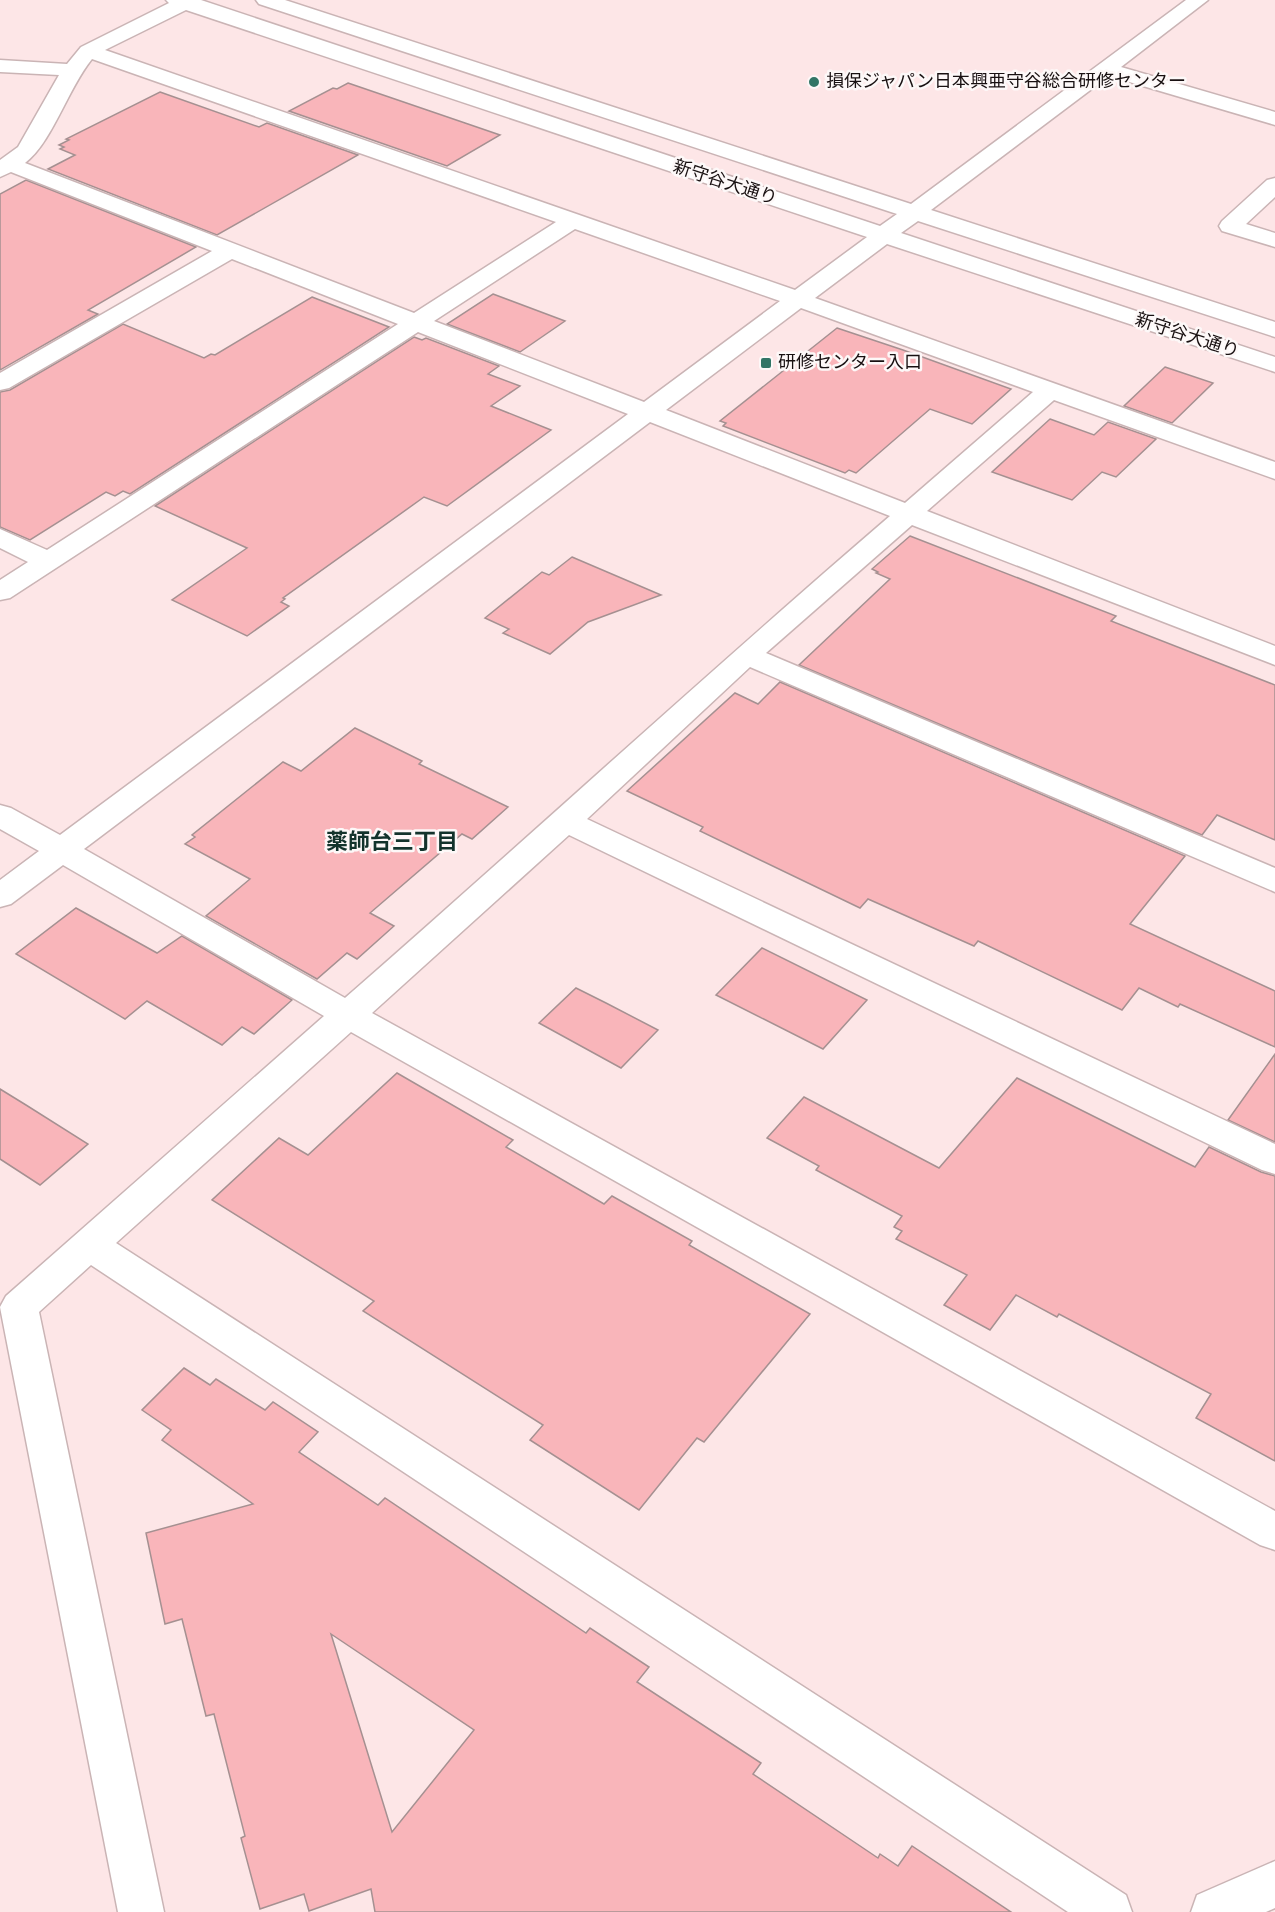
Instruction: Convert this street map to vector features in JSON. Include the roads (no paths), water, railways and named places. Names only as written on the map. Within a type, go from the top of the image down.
[{"type":"street","name":"新守谷大通り","points":[[266,0],[1275,330]]},
{"type":"street","points":[[0,896],[1198,0]]},
{"type":"street","name":"新守谷大通り","points":[[184,1],[1275,365]]},
{"type":"street","points":[[5,167],[27,152],[72,70],[88,51],[184,1]]},
{"type":"street","points":[[88,51],[571,222],[797,299],[1275,471]]},
{"type":"street","points":[[0,66],[72,70]]},
{"type":"street","points":[[1106,69],[1275,120]]},
{"type":"street","points":[[5,167],[231,250],[1275,656]]},
{"type":"street","points":[[1275,185],[1230,226],[1275,240]]},
{"type":"street","points":[[0,592],[571,222]]},
{"type":"street","points":[[0,383],[231,250]]},
{"type":"street","points":[[141,1912],[19,1307],[566,821],[746,655],[1050,391]]},
{"type":"street","points":[[0,537],[48,561]]},
{"type":"street","points":[[746,655],[1275,881]]},
{"type":"street","points":[[0,815],[347,1014],[1275,1532]]},
{"type":"street","points":[[566,821],[1275,1160]]},
{"type":"street","points":[[89,1245],[1109,1912]]},
{"type":"street","points":[[1214,1912],[1275,1884]]},
{"type":"place","name":"損保ジャパン日本興亜守谷総合研修センター","points":[[814,82]]},
{"type":"place","name":"研修センター入口","points":[[766,363]]},
{"type":"district","name":"薬師台三丁目","points":[[392,842]]}]
